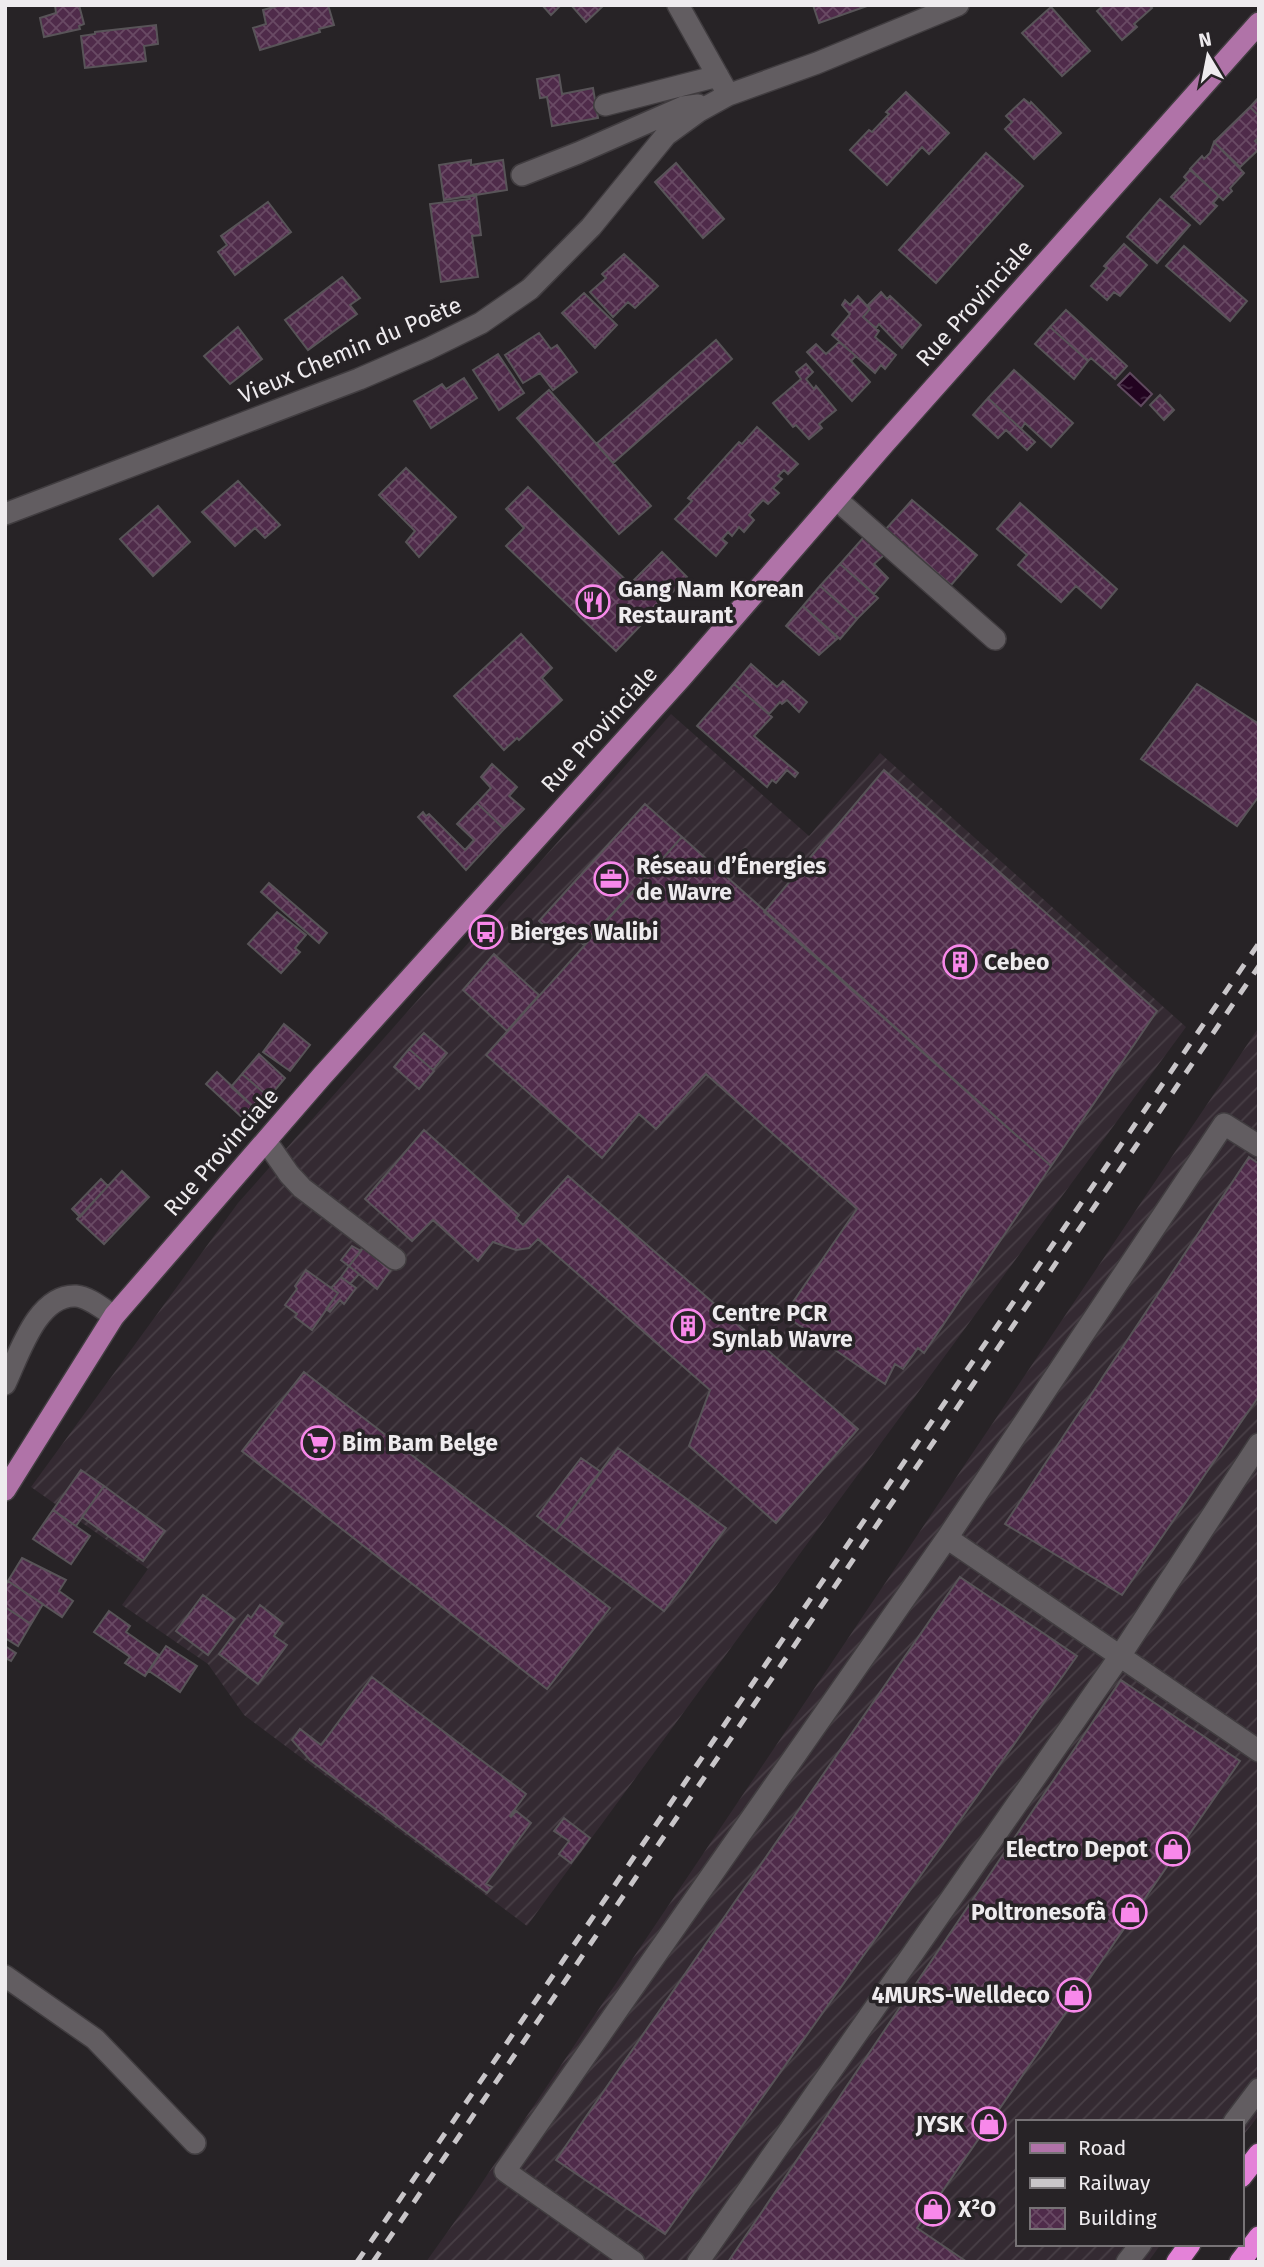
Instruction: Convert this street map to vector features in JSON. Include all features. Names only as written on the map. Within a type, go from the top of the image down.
[{"type":"highway","points":[[1243,2174],[1259,2154]]},
{"type":"highway","points":[[1240,2262],[1259,2237]]},
{"type":"highway","points":[[1177,2262],[1189,2246]]},
{"type":"main road","name":"Rue Provinciale","points":[[5,1490],[114,1316],[266,1141],[681,678],[836,499],[1259,23]]},
{"type":"street","points":[[678,5],[720,91]]},
{"type":"street","name":"Vieux Chemin du Poète","points":[[5,514],[359,379],[481,323],[530,289],[591,227],[666,135],[720,91],[817,63],[910,15],[958,5]]},
{"type":"street","points":[[605,105],[720,91]]},
{"type":"street","points":[[522,175],[720,91]]},
{"type":"street","points":[[836,499],[995,639]]},
{"type":"street","points":[[634,2262],[505,2171],[947,1538],[1224,1124],[1259,1146]]},
{"type":"street","points":[[266,1141],[302,1188],[395,1259]]},
{"type":"street","points":[[5,1384],[33,1325],[57,1299],[77,1296],[114,1316]]},
{"type":"street","points":[[698,2262],[1120,1656],[1259,1444]]},
{"type":"street","points":[[947,1538],[1259,1751]]},
{"type":"street","points":[[5,1976],[96,2039],[195,2143]]},
{"type":"street","points":[[1236,2120],[1259,2089]]},
{"type":"street","points":[[1127,2262],[1139,2246]]},
{"type":"shaded area","points":[[671,714],[809,836],[880,753],[1186,1027],[527,1926],[244,1715],[208,1664],[122,1605],[148,1569],[31,1487],[238,1203]]},
{"type":"shaded area","points":[[1259,1027],[1259,2115],[1243,2135],[1243,2120],[1016,2120],[1016,2246],[1160,2246],[1148,2262],[426,2262]]},
{"type":"water","points":[[1130,373],[1152,394],[1141,406],[1118,385]]},
{"type":"building","points":[[55,5],[79,5],[84,24],[79,26],[80,29],[44,37],[40,18],[56,13]]},
{"type":"building","points":[[281,5],[328,5],[334,25],[319,29],[320,32],[260,50],[253,28],[266,24],[263,10]]},
{"type":"building","points":[[542,5],[561,5],[551,15]]},
{"type":"building","points":[[571,5],[604,5],[586,22]]},
{"type":"building","points":[[813,5],[867,5],[867,6],[819,23]]},
{"type":"building","points":[[1104,5],[1149,5],[1152,8],[1134,24],[1137,27],[1122,40],[1097,11]]},
{"type":"building","points":[[1051,7],[1090,51],[1062,76],[1022,33]]},
{"type":"building","points":[[156,25],[158,44],[144,46],[146,61],[85,68],[81,36]]},
{"type":"building","points":[[559,75],[562,94],[593,88],[598,118],[552,126],[547,97],[540,98],[537,79]]},
{"type":"building","points":[[906,92],[949,133],[929,154],[922,147],[887,185],[850,150],[869,130],[872,132],[889,114],[886,112]]},
{"type":"building","points":[[1259,97],[1259,114],[1258,115],[1250,107]]},
{"type":"building","points":[[1024,99],[1030,104],[1031,102],[1061,133],[1034,159],[1005,129],[1012,122],[1006,116]]},
{"type":"building","points":[[1250,107],[1259,116],[1259,137],[1255,141],[1259,149],[1240,167],[1214,142]]},
{"type":"building","points":[[1214,142],[1244,173],[1223,200],[1190,169],[1202,156],[1204,159],[1210,153]]},
{"type":"building","points":[[986,153],[1023,186],[936,283],[899,250]]},
{"type":"building","points":[[471,160],[471,165],[503,160],[507,190],[444,200],[439,165]]},
{"type":"building","points":[[676,163],[724,219],[703,238],[655,182]]},
{"type":"building","points":[[1190,170],[1219,196],[1213,203],[1217,206],[1200,224],[1171,197],[1187,180],[1184,177]]},
{"type":"building","points":[[476,194],[481,235],[472,236],[478,277],[441,282],[430,204],[470,199],[469,196]]},
{"type":"building","points":[[1160,199],[1190,225],[1157,263],[1127,237]]},
{"type":"building","points":[[268,202],[291,232],[235,275],[218,252],[227,245],[221,236]]},
{"type":"building","points":[[1124,244],[1147,265],[1120,296],[1114,292],[1107,300],[1091,286],[1107,268],[1104,266]]},
{"type":"building","points":[[1184,246],[1247,301],[1230,321],[1166,266]]},
{"type":"building","points":[[624,254],[658,286],[635,308],[628,302],[613,317],[590,292],[606,278],[602,274]]},
{"type":"building","points":[[342,277],[360,298],[350,305],[357,314],[308,350],[285,320]]},
{"type":"building","points":[[881,292],[887,299],[890,296],[921,325],[902,348],[879,324],[876,328],[863,317],[870,309],[868,305]]},
{"type":"building","points":[[584,293],[617,325],[595,348],[562,313]]},
{"type":"building","points":[[858,296],[870,309],[863,317],[879,331],[875,337],[896,355],[885,369],[881,365],[875,373],[832,335],[850,314],[842,305],[845,300],[850,305]]},
{"type":"building","points":[[1066,310],[1127,366],[1115,379],[1091,358],[1088,361],[1050,327]]},
{"type":"building","points":[[238,327],[262,359],[230,384],[204,356]]},
{"type":"building","points":[[1050,327],[1088,361],[1074,379],[1035,344]]},
{"type":"building","points":[[539,333],[551,349],[557,345],[577,372],[553,390],[540,373],[523,383],[505,355]]},
{"type":"building","points":[[716,340],[732,359],[613,463],[596,444]]},
{"type":"building","points":[[839,342],[856,356],[851,361],[870,382],[852,401],[807,352],[816,344],[826,354]]},
{"type":"building","points":[[498,354],[524,393],[499,410],[473,370]]},
{"type":"building","points":[[806,364],[813,372],[806,379],[814,389],[816,386],[836,410],[819,424],[822,428],[809,439],[796,425],[793,427],[773,403],[801,379],[796,372]]},
{"type":"building","points":[[1014,370],[1073,423],[1051,447],[1025,423],[1021,429],[988,398]]},
{"type":"building","points":[[464,378],[477,398],[431,428],[414,401],[442,384],[446,389]]},
{"type":"building","points":[[549,390],[651,506],[619,534],[517,418]]},
{"type":"building","points":[[1160,395],[1174,410],[1164,420],[1150,405]]},
{"type":"building","points":[[988,398],[1035,442],[1027,450],[1006,430],[998,438],[973,415]]},
{"type":"building","points":[[757,427],[798,464],[788,474],[784,470],[778,476],[782,479],[773,488],[779,493],[768,504],[763,500],[749,515],[754,520],[744,532],[739,527],[732,536],[728,532],[722,539],[727,543],[716,556],[675,519],[692,501],[688,498],[739,442],[742,444]]},
{"type":"building","points":[[406,468],[456,517],[419,557],[406,542],[415,531],[379,495]]},
{"type":"building","points":[[238,481],[280,525],[265,538],[255,528],[235,546],[202,512]]},
{"type":"building","points":[[528,487],[630,584],[662,552],[687,577],[616,651],[506,546],[524,528],[506,509]]},
{"type":"building","points":[[912,500],[977,555],[951,585],[886,529]]},
{"type":"building","points":[[1020,503],[1117,589],[1101,608],[1076,586],[1061,602],[1018,565],[1027,555],[997,529]]},
{"type":"building","points":[[158,506],[190,542],[153,576],[120,539]]},
{"type":"building","points":[[864,537],[884,555],[874,564],[888,578],[874,594],[840,564]]},
{"type":"building","points":[[840,564],[878,598],[857,619],[820,586]]},
{"type":"building","points":[[820,586],[857,619],[840,639],[803,606]]},
{"type":"building","points":[[803,606],[838,638],[819,655],[786,626]]},
{"type":"building","points":[[521,634],[552,668],[542,678],[562,700],[519,740],[517,738],[504,750],[454,696]]},
{"type":"building","points":[[751,664],[777,687],[783,681],[807,702],[799,712],[787,700],[782,704],[780,702],[769,714],[734,684]]},
{"type":"building","points":[[734,684],[772,717],[754,736],[798,773],[795,777],[787,770],[776,783],[772,780],[767,787],[697,726]]},
{"type":"building","points":[[1197,684],[1259,724],[1259,796],[1237,826],[1141,759]]},
{"type":"building","points":[[492,764],[517,787],[509,796],[524,809],[504,829],[477,803],[491,788],[481,777]]},
{"type":"building","name":"Cebeo","points":[[884,770],[1157,1011],[1051,1166],[764,912]]},
{"type":"building","points":[[477,803],[504,829],[466,870],[418,817],[423,812],[426,816],[429,814],[465,850],[474,840],[457,824]]},
{"type":"building","name":"Réseau d’Énergies de Wavre","points":[[645,804],[682,837],[584,945],[568,931],[561,940],[539,921]]},
{"type":"building","points":[[682,837],[1051,1166],[924,1353],[918,1348],[903,1369],[895,1364],[885,1384],[784,1315],[857,1209],[706,1074],[656,1129],[639,1114],[602,1158],[486,1055]]},
{"type":"building","points":[[269,883],[327,933],[319,943],[261,892]]},
{"type":"building","points":[[277,912],[306,935],[295,948],[300,952],[281,973],[248,944]]},
{"type":"building","points":[[494,954],[539,995],[507,1031],[463,990]]},
{"type":"building","points":[[284,1024],[310,1045],[290,1071],[263,1052]]},
{"type":"building","points":[[424,1033],[447,1053],[433,1070],[409,1049]]},
{"type":"building","points":[[409,1049],[434,1071],[419,1089],[394,1067]]},
{"type":"building","points":[[259,1054],[285,1078],[269,1097],[242,1074]]},
{"type":"building","points":[[217,1072],[257,1110],[246,1121],[206,1084]]},
{"type":"building","points":[[242,1074],[269,1097],[257,1110],[231,1087]]},
{"type":"building","name":"Centre PCR Synlab Wavre","points":[[424,1130],[519,1215],[516,1218],[523,1225],[568,1176],[858,1429],[776,1523],[689,1446],[710,1390],[538,1239],[529,1248],[516,1250],[493,1242],[478,1261],[433,1220],[412,1241],[365,1199]]},
{"type":"building","points":[[1249,1157],[1259,1164],[1259,1396],[1122,1595],[1005,1524]]},
{"type":"building","points":[[122,1171],[149,1197],[104,1244],[77,1219]]},
{"type":"building","points":[[101,1179],[108,1186],[80,1217],[72,1209]]},
{"type":"building","points":[[352,1246],[361,1251],[349,1266],[341,1260]]},
{"type":"building","points":[[363,1248],[391,1270],[377,1289],[349,1266]]},
{"type":"building","points":[[349,1266],[359,1274],[350,1284],[341,1277]]},
{"type":"building","points":[[306,1270],[338,1293],[312,1330],[285,1305]]},
{"type":"building","points":[[341,1277],[356,1288],[344,1304],[340,1300],[330,1312],[326,1309],[338,1293],[331,1288]]},
{"type":"building","points":[[304,1372],[610,1608],[547,1689],[242,1451]]},
{"type":"building","points":[[618,1448],[726,1528],[664,1611],[556,1531]]},
{"type":"building","points":[[581,1458],[601,1472],[556,1531],[537,1516]]},
{"type":"building","points":[[81,1470],[104,1486],[76,1526],[53,1510]]},
{"type":"building","points":[[104,1486],[165,1531],[143,1561],[82,1517]]},
{"type":"building","points":[[53,1510],[90,1536],[71,1564],[33,1539]]},
{"type":"building","points":[[22,1558],[66,1580],[59,1591],[73,1601],[62,1617],[8,1581]]},
{"type":"building","points":[[960,1577],[1077,1656],[665,2234],[556,2160]]},
{"type":"building","points":[[8,1581],[43,1604],[31,1624],[5,1607],[5,1586]]},
{"type":"building","points":[[203,1595],[235,1619],[208,1655],[176,1631]]},
{"type":"building","points":[[260,1605],[283,1623],[274,1636],[287,1645],[258,1684],[219,1654],[248,1615],[251,1618]]},
{"type":"building","points":[[5,1607],[31,1624],[18,1646],[5,1638]]},
{"type":"building","points":[[109,1611],[130,1626],[126,1632],[159,1655],[145,1676],[125,1663],[130,1657],[94,1632]]},
{"type":"building","points":[[5,1646],[16,1653],[11,1661],[5,1658]]},
{"type":"building","points":[[166,1646],[197,1666],[180,1692],[149,1671]]},
{"type":"building","points":[[372,1677],[526,1794],[510,1816],[516,1811],[531,1823],[486,1884],[492,1887],[487,1893],[310,1760],[292,1740],[300,1729],[321,1745]]},
{"type":"building","points":[[1121,1680],[1240,1761],[917,2228],[967,2262],[728,2262]]},
{"type":"building","points":[[564,1818],[590,1838],[571,1863],[559,1854],[569,1841],[554,1831]]},
{"type":"railway","points":[[357,2262],[1259,943]]},
{"type":"railway","points":[[373,2262],[1259,966]]},
{"type":"place","name":"Gang Nam Korean Restaurant","points":[[593,602]]},
{"type":"place","name":"Réseau d’Énergies de Wavre","points":[[611,879]]},
{"type":"place","name":"Bierges Walibi","points":[[486,932]]},
{"type":"place","name":"Cebeo","points":[[960,962]]},
{"type":"place","name":"Centre PCR Synlab Wavre","points":[[688,1326]]},
{"type":"place","name":"Bim Bam Belge","points":[[318,1443]]},
{"type":"place","name":"Electro Depot","points":[[1173,1849]]},
{"type":"place","name":"Poltronesofà","points":[[1130,1912]]},
{"type":"place","name":"4MURS-Welldeco","points":[[1074,1995]]},
{"type":"place","name":"JYSK","points":[[989,2124]]},
{"type":"place","name":"X²O","points":[[933,2209]]}]
